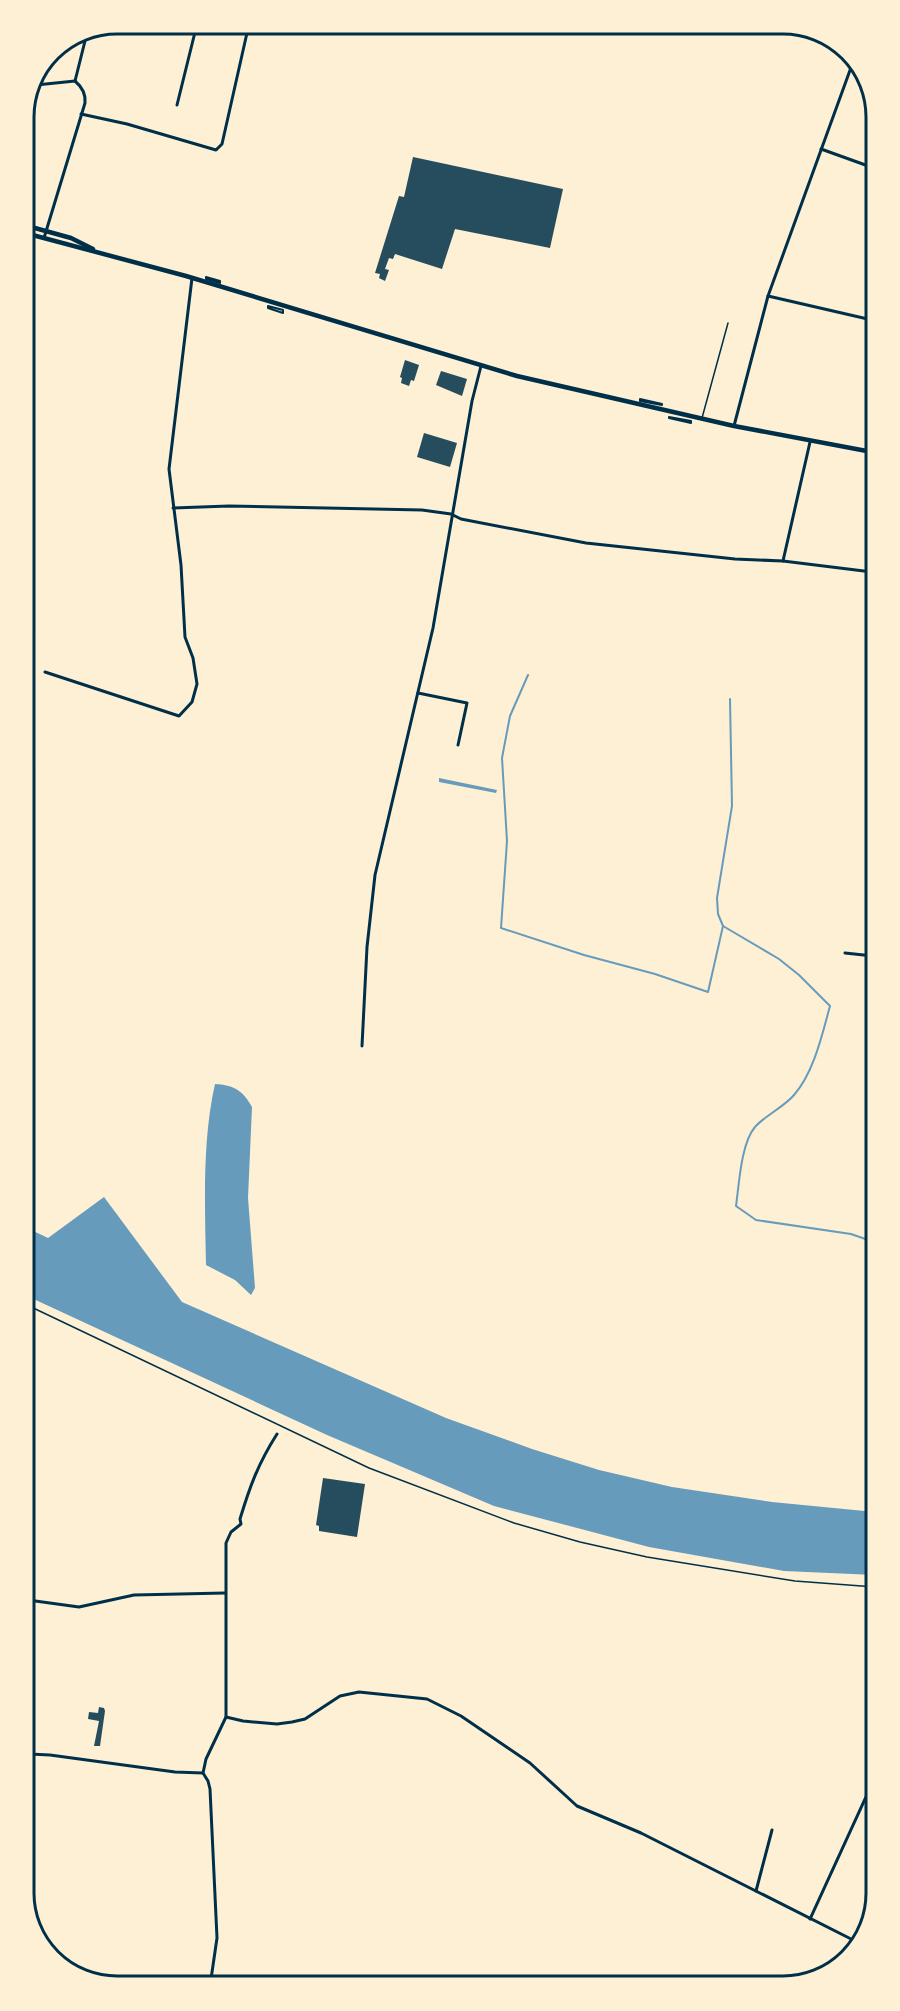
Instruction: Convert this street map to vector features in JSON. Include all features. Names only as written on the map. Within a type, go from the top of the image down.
[{"type":"main road","points":[[35,228],[71,238],[98,252]]},
{"type":"main road","points":[[35,236],[192,278],[481,366],[702,419],[810,442],[866,451]]},
{"type":"street","points":[[177,105],[195,34]]},
{"type":"street","points":[[81,114],[127,124],[216,150],[222,144],[247,34]]},
{"type":"street","points":[[75,81],[85,42]]},
{"type":"street","points":[[734,426],[768,296],[850,70]]},
{"type":"street","points":[[42,84],[75,81],[80,85],[85,99],[44,238]]},
{"type":"street","points":[[821,149],[866,165]]},
{"type":"street","points":[[45,672],[179,716],[192,702],[197,684],[193,658],[185,637],[181,564],[169,469],[192,278]]},
{"type":"street","points":[[768,296],[866,319]]},
{"type":"street","points":[[362,1046],[367,947],[375,875],[433,628],[451,514],[472,401],[481,366]]},
{"type":"street","points":[[640,399],[662,404],[662,405],[640,401],[640,399]]},
{"type":"street","points":[[669,417],[691,421],[691,423],[669,418],[669,417]]},
{"type":"street","points":[[783,561],[810,442]]},
{"type":"street","points":[[173,508],[229,506],[422,510],[586,543],[724,558],[783,561],[866,571]]},
{"type":"street","points":[[418,693],[467,704],[458,745]]},
{"type":"street","points":[[845,953],[866,955]]},
{"type":"street","points":[[211,1976],[217,1938],[210,1789],[203,1773],[206,1760],[226,1717],[226,1543],[231,1532],[241,1524],[240,1519],[252,1480],[260,1461],[277,1434]]},
{"type":"street","points":[[34,1601],[79,1607],[134,1595],[225,1593]]},
{"type":"street","points":[[226,1717],[278,1724],[292,1722],[305,1719],[340,1696],[359,1692],[427,1700],[461,1716],[530,1763],[577,1806],[641,1833],[851,1939]]},
{"type":"street","points":[[34,1754],[175,1772],[203,1773]]},
{"type":"street","points":[[810,1920],[866,1797]]},
{"type":"street","points":[[756,1891],[772,1830]]},
{"type":"lane","points":[[702,419],[728,323]]},
{"type":"lane","points":[[34,1308],[369,1468],[514,1523],[579,1542],[647,1557],[795,1581],[866,1586]]},
{"type":"lane","points":[[277,1434],[282,1426]]},
{"type":"water","points":[[439,778],[497,790],[496,793],[439,782]]},
{"type":"water","points":[[215,1084],[237,1090],[245,1096],[252,1107],[248,1198],[255,1288],[251,1295],[235,1280],[206,1265],[206,1151]]},
{"type":"water","points":[[104,1197],[182,1302],[446,1418],[599,1470],[672,1487],[772,1502],[866,1511],[866,1575],[784,1571],[649,1547],[494,1506],[327,1435],[34,1299],[34,1232],[48,1238]]},
{"type":"building","points":[[413,157],[563,189],[550,248],[455,229],[442,269],[395,254],[393,259],[389,258],[385,269],[389,270],[385,281],[379,278],[380,274],[375,273],[399,196],[404,197]]},
{"type":"building","points":[[405,360],[419,365],[414,381],[411,380],[409,386],[401,383],[402,378],[400,377]]},
{"type":"building","points":[[441,371],[467,379],[462,396],[436,385]]},
{"type":"building","points":[[424,433],[457,443],[450,467],[417,457]]},
{"type":"building","points":[[323,1478],[365,1484],[357,1537],[319,1531],[319,1526],[316,1525]]},
{"type":"building","points":[[99,1707],[104,1708],[105,1711],[100,1746],[94,1746],[99,1721],[88,1719],[89,1712],[98,1713]]},
{"type":"waterway","points":[[528,675],[510,716],[502,758],[507,841],[501,928],[708,992],[723,926]]},
{"type":"waterway","points":[[730,699],[732,806],[717,898],[718,914],[723,926],[779,959],[830,1006],[816,1053],[801,1086],[790,1099],[759,1123],[750,1134],[741,1165],[736,1206],[756,1220],[851,1234],[866,1239]]}]
